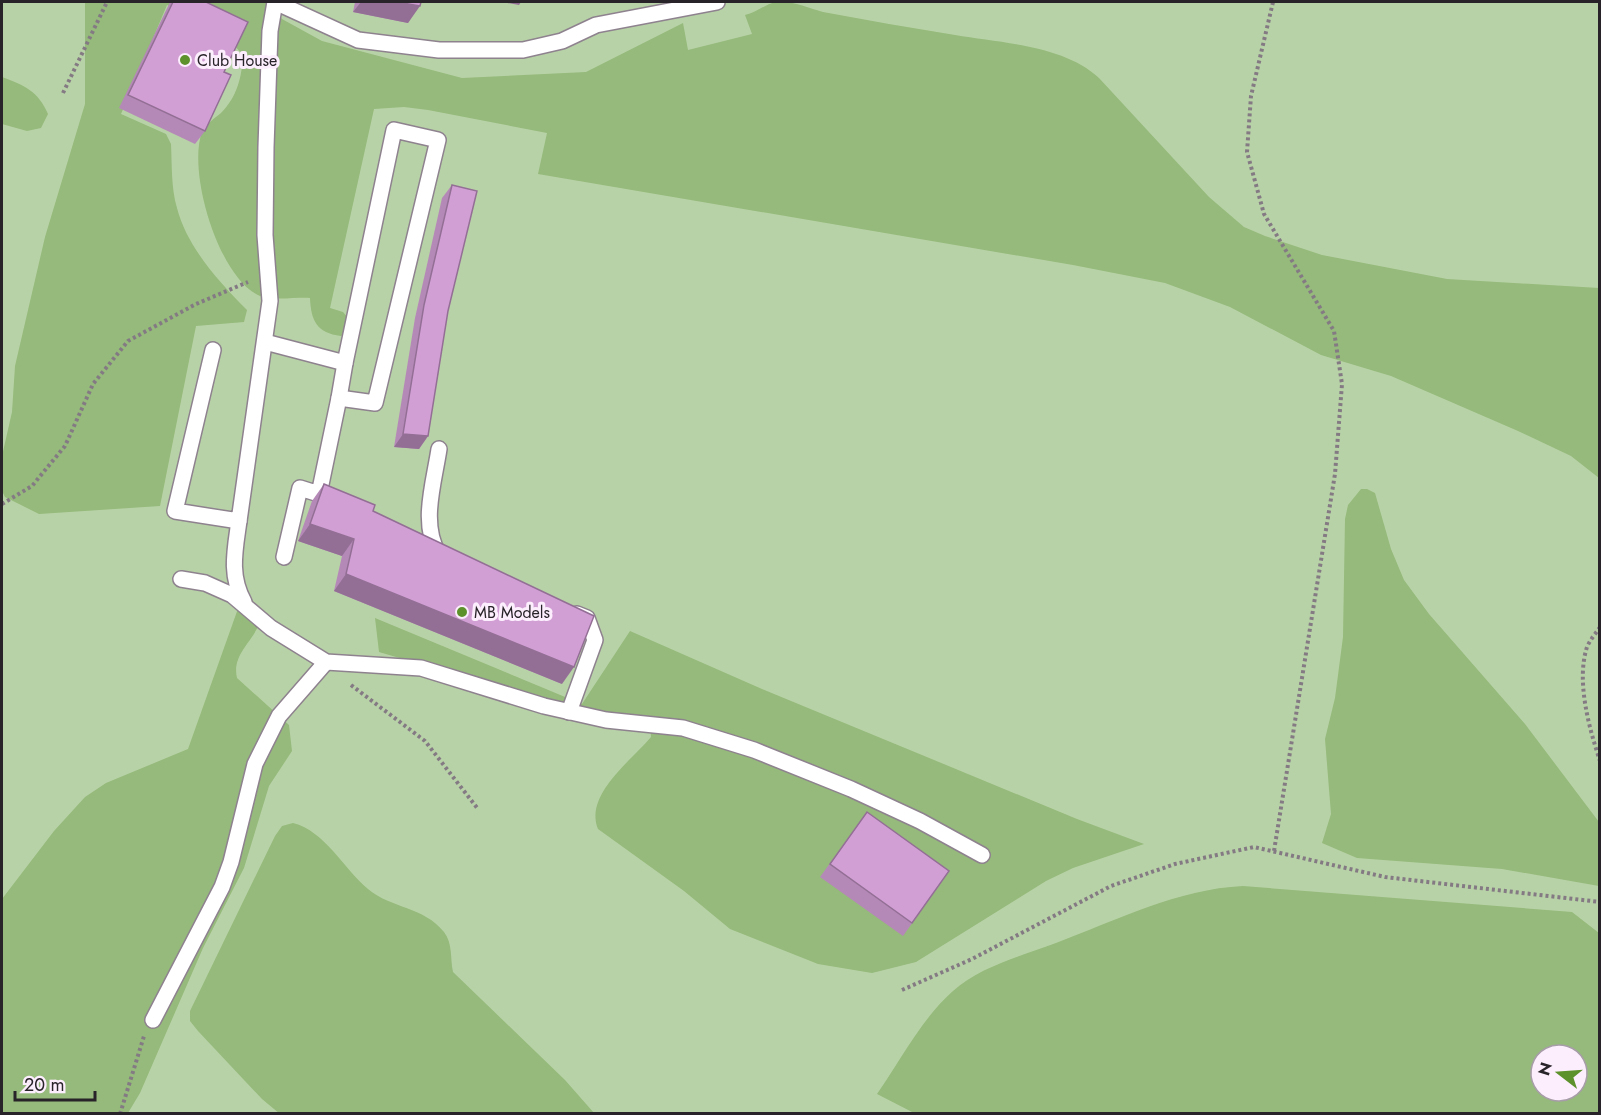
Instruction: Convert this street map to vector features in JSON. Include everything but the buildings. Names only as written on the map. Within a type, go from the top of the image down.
[{"type":"lane","points":[[248,608],[237,589],[233,567],[270,301],[265,236],[266,147],[270,31],[275,2],[358,40],[439,50],[523,50],[562,41],[596,25],[717,2]]},
{"type":"lane","points":[[284,557],[300,488],[319,494],[394,130],[438,140],[375,403],[339,398]]},
{"type":"lane","points":[[265,342],[345,363]]},
{"type":"lane","points":[[213,351],[175,511],[239,521]]},
{"type":"lane","points":[[439,449],[430,502],[430,530],[433,545],[440,556],[454,566]]},
{"type":"lane","points":[[181,579],[205,583],[232,595],[302,649],[326,662],[421,668],[569,712],[606,720],[683,728],[754,750],[861,793],[920,821],[982,855]]},
{"type":"lane","points":[[565,609],[587,618],[595,640],[569,712]]},
{"type":"lane","points":[[153,1020],[222,887],[231,862],[255,764],[279,716],[326,662]]},
{"type":"path","points":[[63,93],[107,2]]},
{"type":"path","points":[[1273,2],[1251,96],[1247,152],[1264,214],[1334,331],[1342,384],[1335,474],[1274,851]]},
{"type":"path","points":[[2,504],[32,486],[65,446],[93,384],[128,341],[196,304],[250,281],[269,280]]},
{"type":"path","points":[[1599,627],[1587,646],[1583,679],[1593,741],[1599,761]]},
{"type":"path","points":[[326,662],[338,675],[425,741],[478,809]]},
{"type":"path","points":[[902,990],[972,959],[1111,886],[1175,864],[1254,847],[1385,878],[1599,902]]},
{"type":"path","points":[[120,1113],[142,1042],[153,1020]]},
{"type":"green space","points":[[2,2],[1599,2],[1599,1113],[2,1114]]},
{"type":"green space","points":[[85,2],[266,2],[282,19],[322,41],[462,78],[586,72],[683,23],[688,50],[752,34],[745,15],[776,2],[787,2],[823,12],[1012,43],[1050,52],[1085,67],[1099,78],[1209,197],[1244,227],[1322,255],[1447,279],[1599,288],[1599,478],[1571,456],[1518,431],[1391,376],[1321,355],[1230,307],[1165,283],[1073,265],[538,174],[547,133],[404,107],[374,109],[330,308],[343,312],[349,319],[350,330],[341,336],[326,332],[314,319],[310,298],[278,299],[260,296],[245,286],[220,247],[203,197],[199,172],[199,150],[203,129],[221,113],[235,93],[240,79],[243,55],[222,32],[167,5],[121,114],[166,134],[171,144],[174,192],[182,222],[205,263],[247,310],[244,322],[196,326],[160,506],[39,514],[5,497],[2,491],[2,456],[12,412],[15,366],[45,237],[85,104]]},
{"type":"green space","points":[[2,77],[24,86],[40,100],[48,114],[41,128],[27,131],[2,124]]},
{"type":"green space","points":[[1361,489],[1375,493],[1391,549],[1404,580],[1429,614],[1525,724],[1599,822],[1599,886],[1502,869],[1357,858],[1322,843],[1331,814],[1325,739],[1335,698],[1343,637],[1345,519],[1348,505]]},
{"type":"green space","points":[[240,603],[261,617],[255,633],[241,653],[236,669],[237,678],[289,725],[292,751],[269,786],[244,868],[203,948],[140,1093],[128,1113],[2,1113],[2,899],[54,831],[85,797],[106,783],[188,749]]},
{"type":"green space","points":[[375,618],[582,704],[630,631],[762,689],[1077,819],[1144,844],[1073,868],[1046,881],[916,962],[872,973],[818,964],[730,929],[684,891],[598,829],[595,816],[603,791],[651,737],[650,724],[567,707],[379,652]]},
{"type":"green space","points":[[293,823],[315,834],[359,881],[377,896],[417,912],[436,924],[449,941],[453,972],[565,1080],[594,1113],[280,1114],[262,1099],[198,1031],[190,1021],[190,1011],[275,836],[282,826]]},
{"type":"green space","points":[[1243,886],[1572,912],[1599,933],[1599,1113],[916,1114],[877,1094],[931,1014],[964,982],[1002,962],[1148,907],[1195,893]]},
{"type":"place","name":"Club House","points":[[185,60]]},
{"type":"place","name":"MB Models","points":[[462,612]]}]
